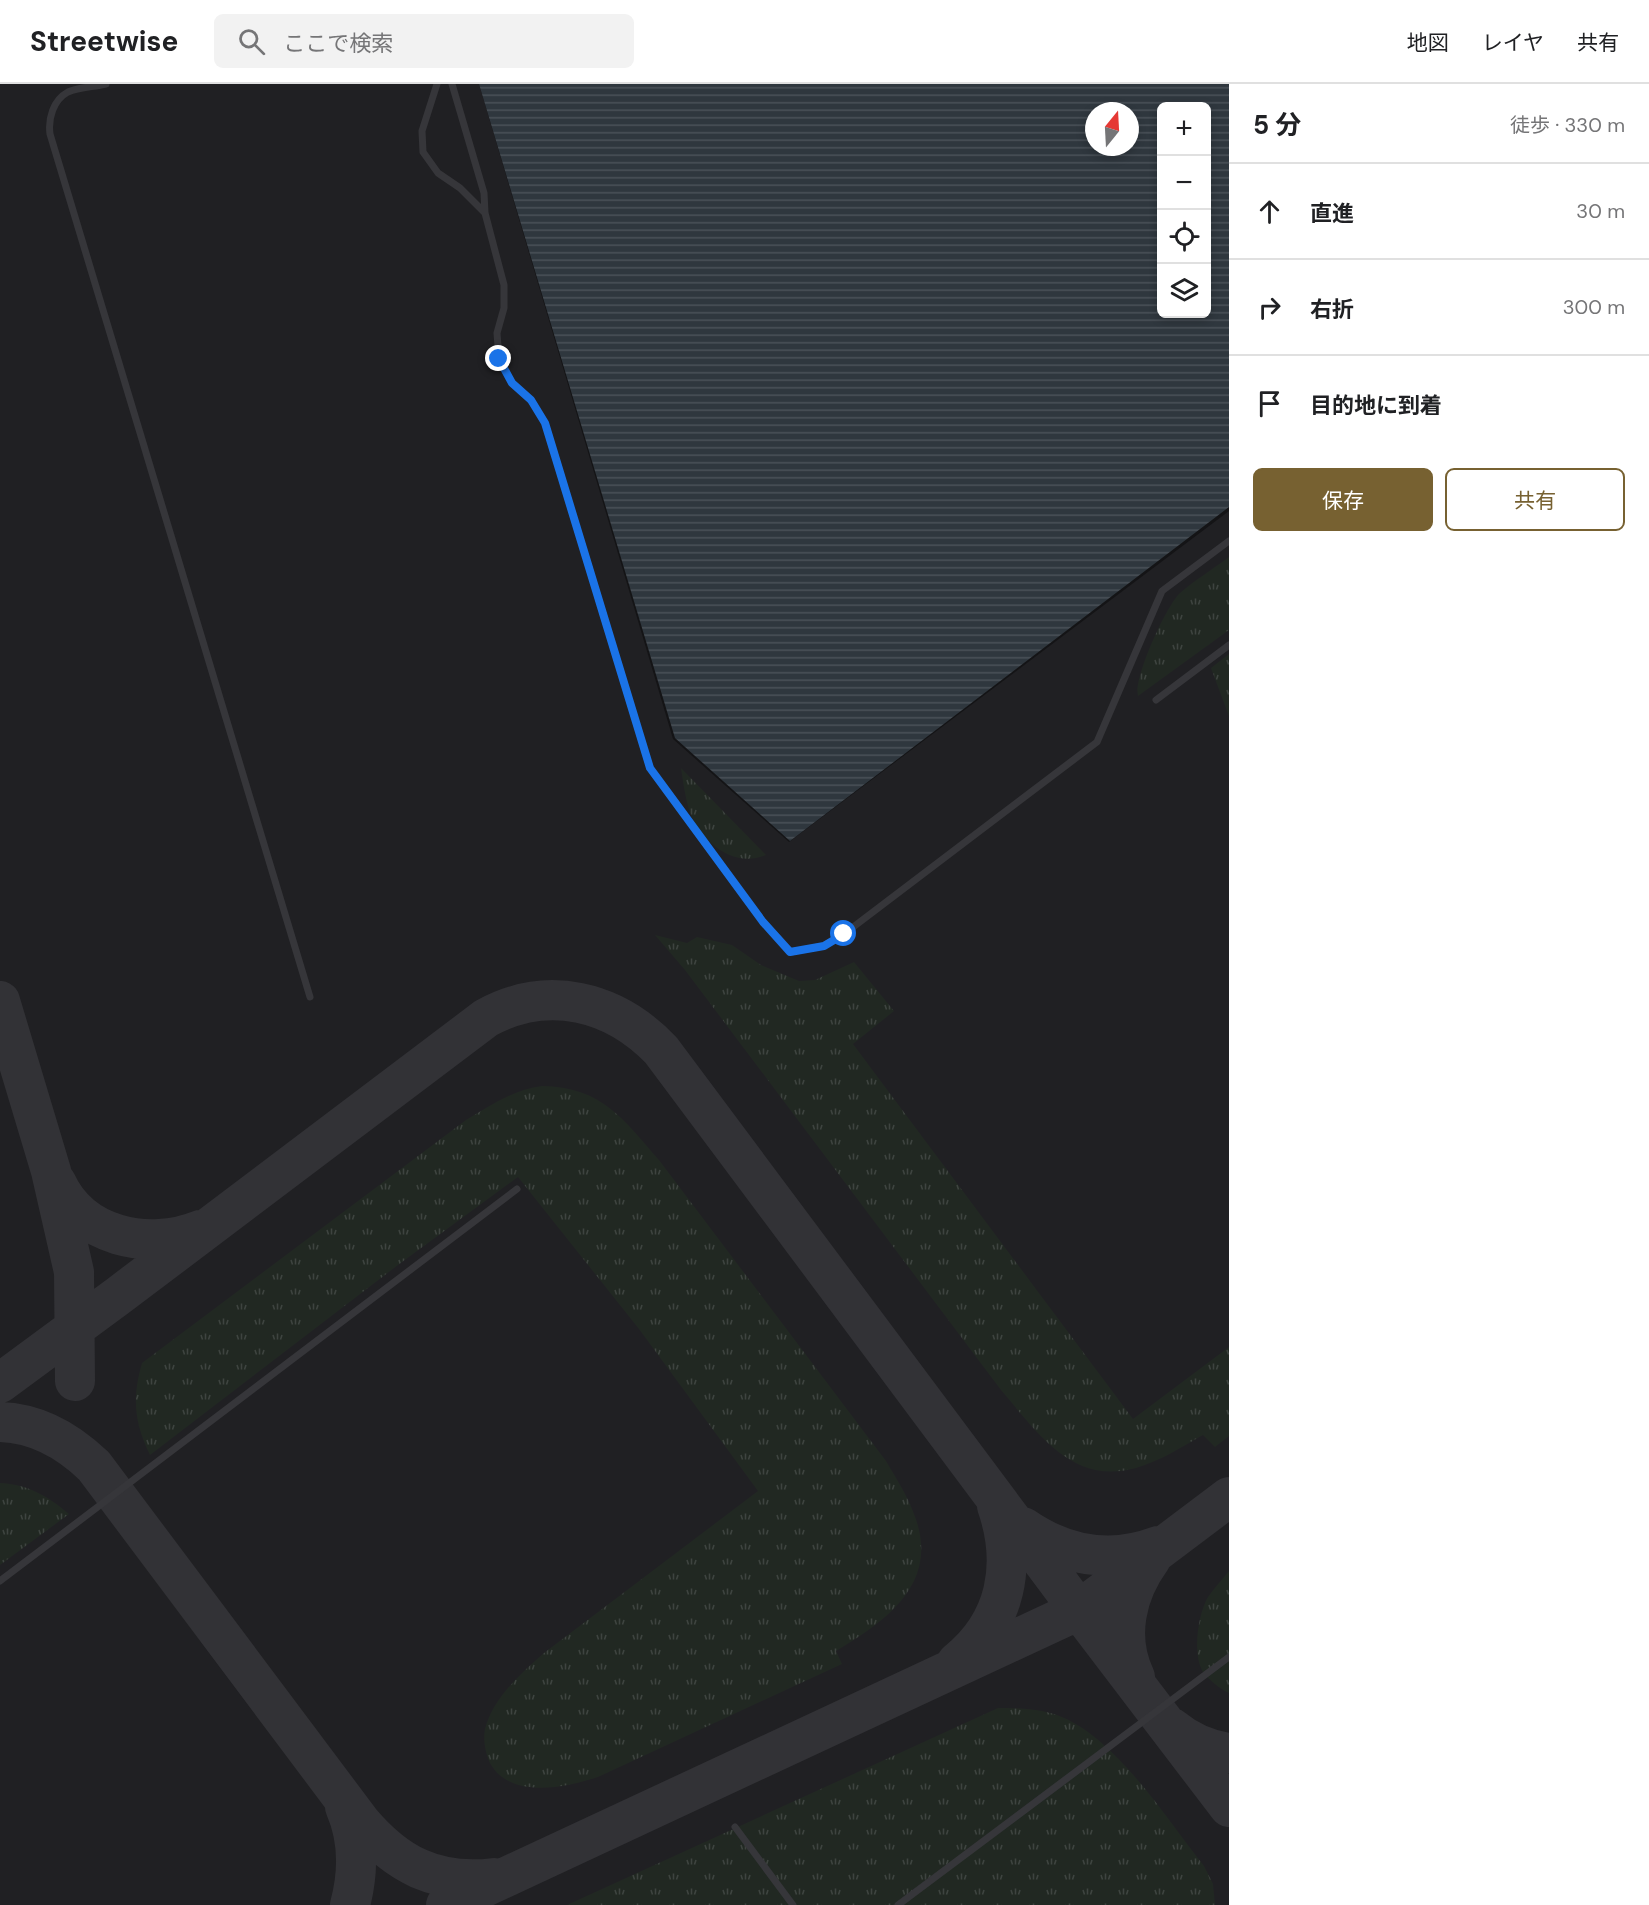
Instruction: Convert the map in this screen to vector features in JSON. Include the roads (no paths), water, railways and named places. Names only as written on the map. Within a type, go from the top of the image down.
[{"type":"lane","points":[[106,84],[68,92],[61,98],[52,109],[49,125],[51,134],[309,997]]},
{"type":"lane","points":[[437,84],[422,131],[423,152],[438,173],[460,188],[485,213]]},
{"type":"lane","points":[[452,84],[484,193],[485,213],[504,285],[504,308],[497,333],[499,359],[512,383],[531,400],[545,423],[650,768],[763,922],[790,952],[824,946],[844,934],[1096,742],[1162,591],[1229,541]]},
{"type":"lane","points":[[1156,700],[1229,645]]},
{"type":"lane","points":[[0,1581],[517,1189]]},
{"type":"lane","points":[[898,1905],[1229,1657]]},
{"type":"lane","points":[[735,1827],[793,1905]]}]
